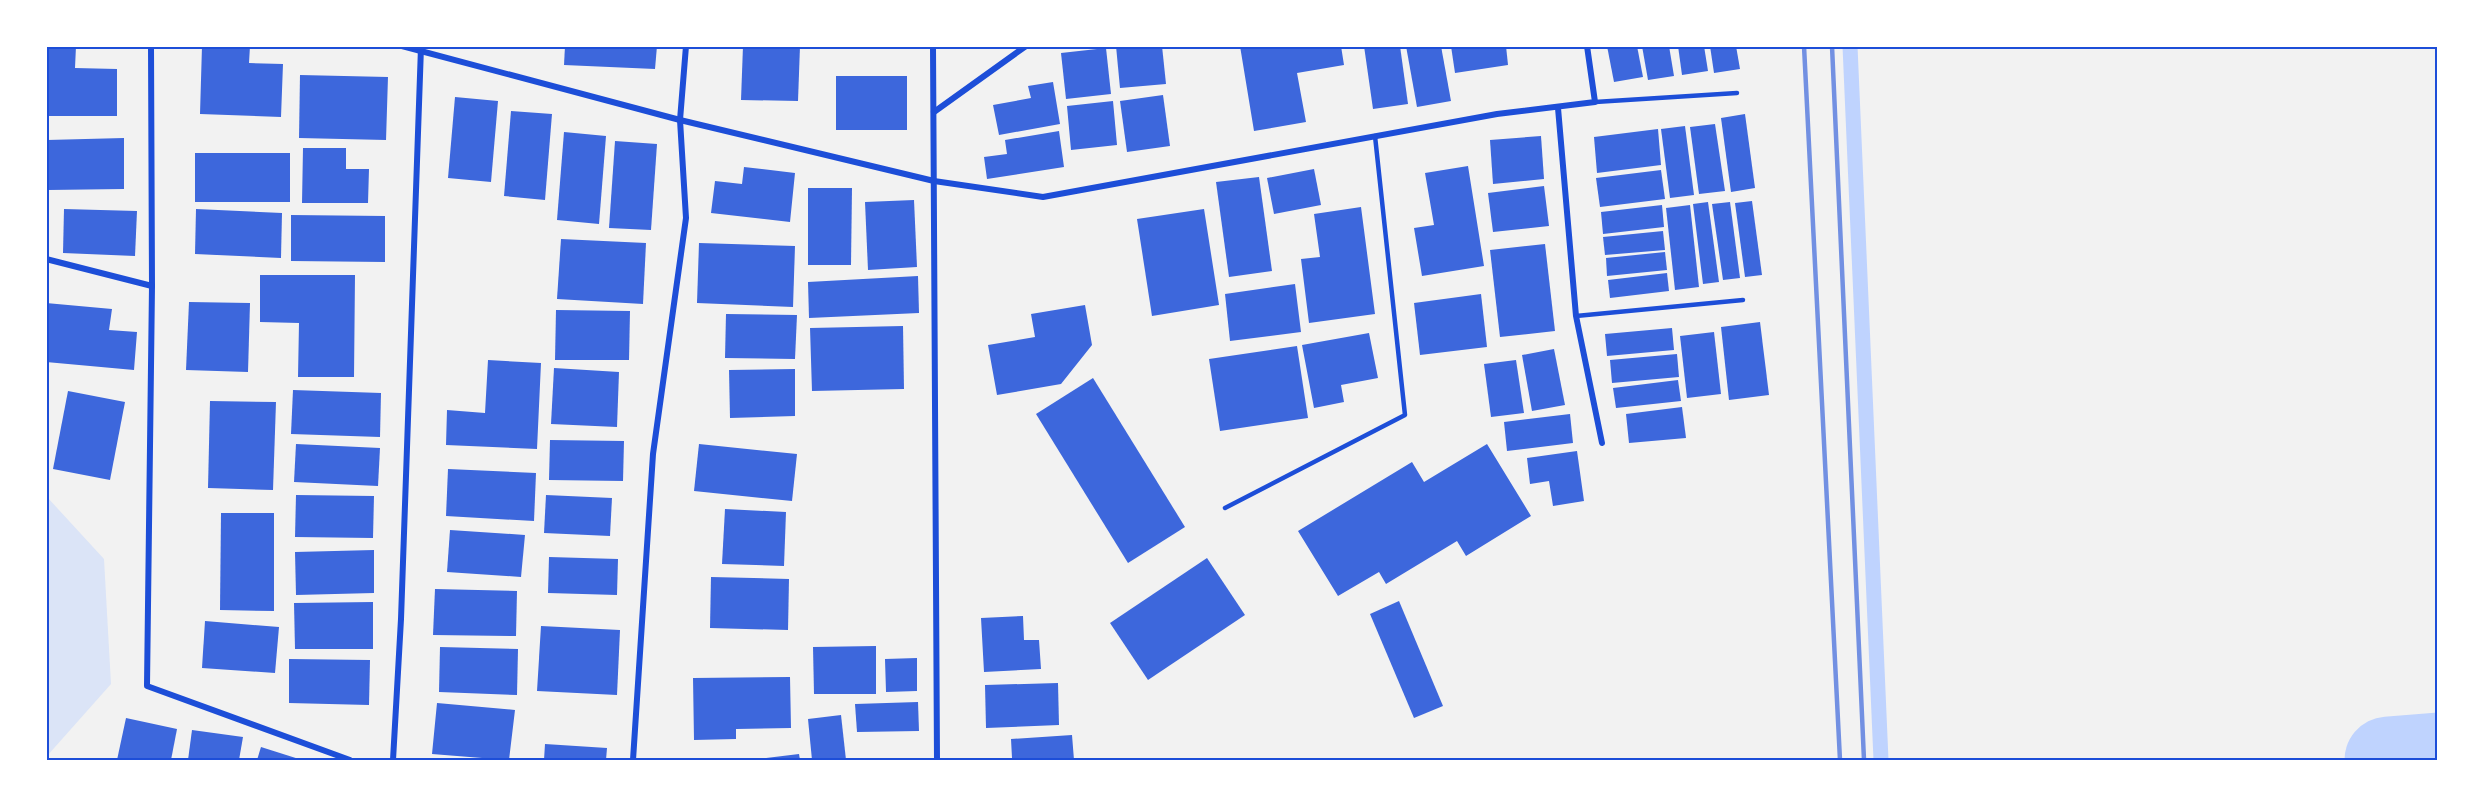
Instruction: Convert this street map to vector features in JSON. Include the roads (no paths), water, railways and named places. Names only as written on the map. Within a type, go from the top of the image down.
[{"type":"street","points":[[151,46],[152,286],[147,686],[350,760]]},
{"type":"street","points":[[402,46],[421,49],[680,120],[934,181],[1044,197],[1497,114],[1595,102],[1587,46]]},
{"type":"street","points":[[633,760],[652,454],[686,218],[680,120],[686,46]]},
{"type":"street","points":[[933,46],[937,760]]},
{"type":"street","points":[[934,112],[1026,46]]},
{"type":"street","points":[[393,760],[401,619],[421,49]]},
{"type":"street","points":[[1558,108],[1576,316],[1602,443]]},
{"type":"street","points":[[46,259],[152,286]]},
{"type":"lane","points":[[1595,102],[1737,93]]},
{"type":"lane","points":[[1225,508],[1405,415],[1375,136]]},
{"type":"lane","points":[[1576,316],[1743,300]]},
{"type":"waterway","points":[[1850,46],[1881,760]]},
{"type":"waterway","points":[[2388,760],[2438,756]]},
{"type":"railway","points":[[1804,46],[1840,760]]},
{"type":"railway","points":[[1832,46],[1864,760]]}]
